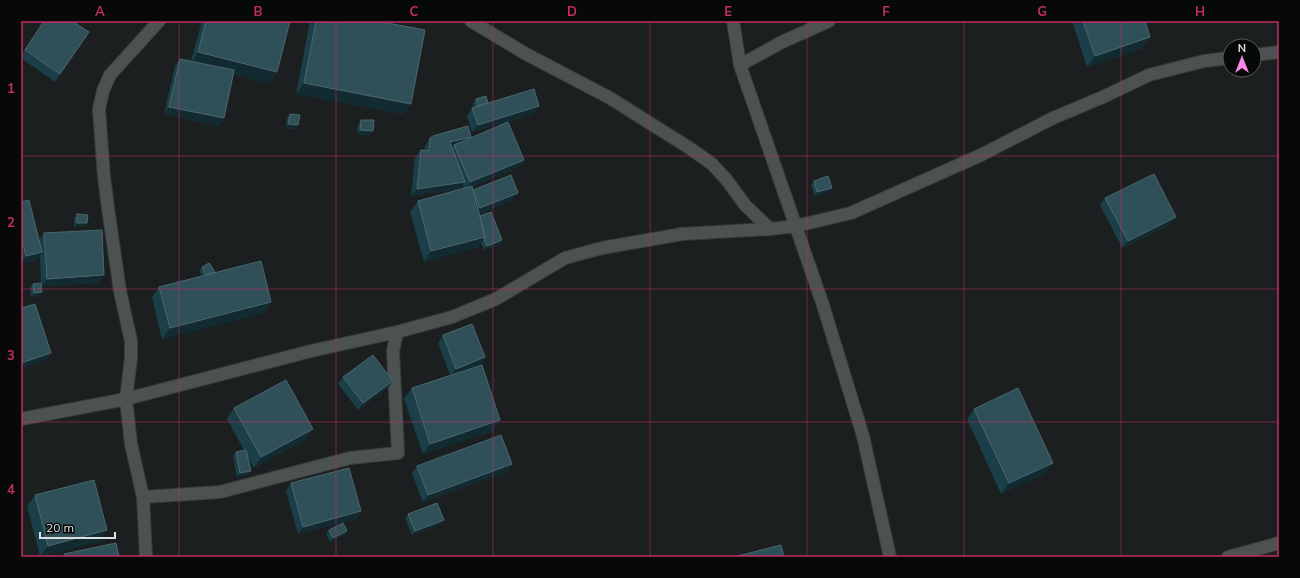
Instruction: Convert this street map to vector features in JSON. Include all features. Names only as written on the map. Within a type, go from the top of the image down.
[{"type":"street","points":[[146,557],[143,497],[131,444],[126,399],[131,358],[131,341],[120,291],[108,208],[99,109],[102,91],[110,75],[159,21]]},
{"type":"street","points":[[471,21],[526,54],[610,98],[691,149],[712,164],[726,179],[745,205],[770,229]]},
{"type":"street","points":[[733,21],[740,65],[823,305],[863,436],[890,557]]},
{"type":"street","points":[[740,65],[782,42],[829,21]]},
{"type":"street","points":[[1262,54],[1279,52]]},
{"type":"street","points":[[21,419],[126,399],[311,351],[397,332],[452,317],[496,299],[565,258],[594,250],[682,234],[796,226],[851,213],[981,155],[1053,118],[1103,97],[1149,75],[1204,61],[1222,59]]},
{"type":"street","points":[[143,497],[220,492],[350,458],[398,453],[393,351],[397,332]]},
{"type":"street","points":[[1228,557],[1279,543]]},
{"type":"building","points":[[44,21],[72,21],[89,32],[60,74],[25,50]]},
{"type":"building","points":[[206,21],[290,21],[277,72],[198,52]]},
{"type":"building","points":[[316,21],[377,21],[425,30],[411,104],[304,83]]},
{"type":"building","points":[[1083,21],[1145,21],[1150,37],[1095,56]]},
{"type":"building","points":[[180,59],[234,70],[224,118],[169,107]]},
{"type":"building","points":[[534,89],[539,106],[478,125],[472,108]]},
{"type":"building","points":[[486,96],[488,103],[478,106],[476,99]]},
{"type":"building","points":[[290,114],[300,115],[298,125],[288,124]]},
{"type":"building","points":[[361,120],[374,120],[373,131],[360,130]]},
{"type":"building","points":[[508,122],[524,160],[470,182],[454,145]]},
{"type":"building","points":[[468,126],[471,137],[450,142],[465,182],[417,189],[421,150],[429,151],[430,138]]},
{"type":"building","points":[[1154,174],[1176,217],[1128,241],[1105,198]]},
{"type":"building","points":[[511,175],[518,193],[480,208],[473,190]]},
{"type":"building","points":[[828,176],[832,188],[817,192],[814,181]]},
{"type":"building","points":[[472,186],[485,237],[431,251],[418,201]]},
{"type":"building","points":[[29,200],[42,252],[26,256],[21,236],[21,202]]},
{"type":"building","points":[[491,212],[502,240],[487,246],[484,239],[485,237],[480,216]]},
{"type":"building","points":[[77,214],[88,215],[87,223],[77,223]]},
{"type":"building","points":[[102,230],[104,275],[47,279],[44,233]]},
{"type":"building","points":[[261,261],[271,302],[170,328],[159,287]]},
{"type":"building","points":[[209,263],[215,272],[206,275],[202,267]]},
{"type":"building","points":[[41,283],[42,292],[34,293],[33,284]]},
{"type":"building","points":[[35,304],[51,353],[21,363],[21,308]]},
{"type":"building","points":[[472,324],[485,357],[456,369],[443,335]]},
{"type":"building","points":[[373,355],[393,381],[363,403],[343,377]]},
{"type":"building","points":[[482,365],[500,420],[430,444],[412,388]]},
{"type":"building","points":[[286,380],[313,429],[261,457],[234,408]]},
{"type":"building","points":[[1018,388],[1053,463],[1009,483],[974,409]]},
{"type":"building","points":[[501,435],[512,464],[428,495],[417,466]]},
{"type":"building","points":[[246,450],[251,471],[240,473],[236,452]]},
{"type":"building","points":[[349,468],[361,511],[303,527],[291,483]]},
{"type":"building","points":[[94,480],[107,530],[48,546],[35,495]]},
{"type":"building","points":[[437,503],[444,520],[415,531],[408,514]]},
{"type":"building","points":[[343,523],[347,531],[333,538],[329,530]]},
{"type":"building","points":[[116,543],[119,557],[65,557],[64,554]]},
{"type":"building","points":[[781,545],[784,557],[738,557],[738,556]]}]
